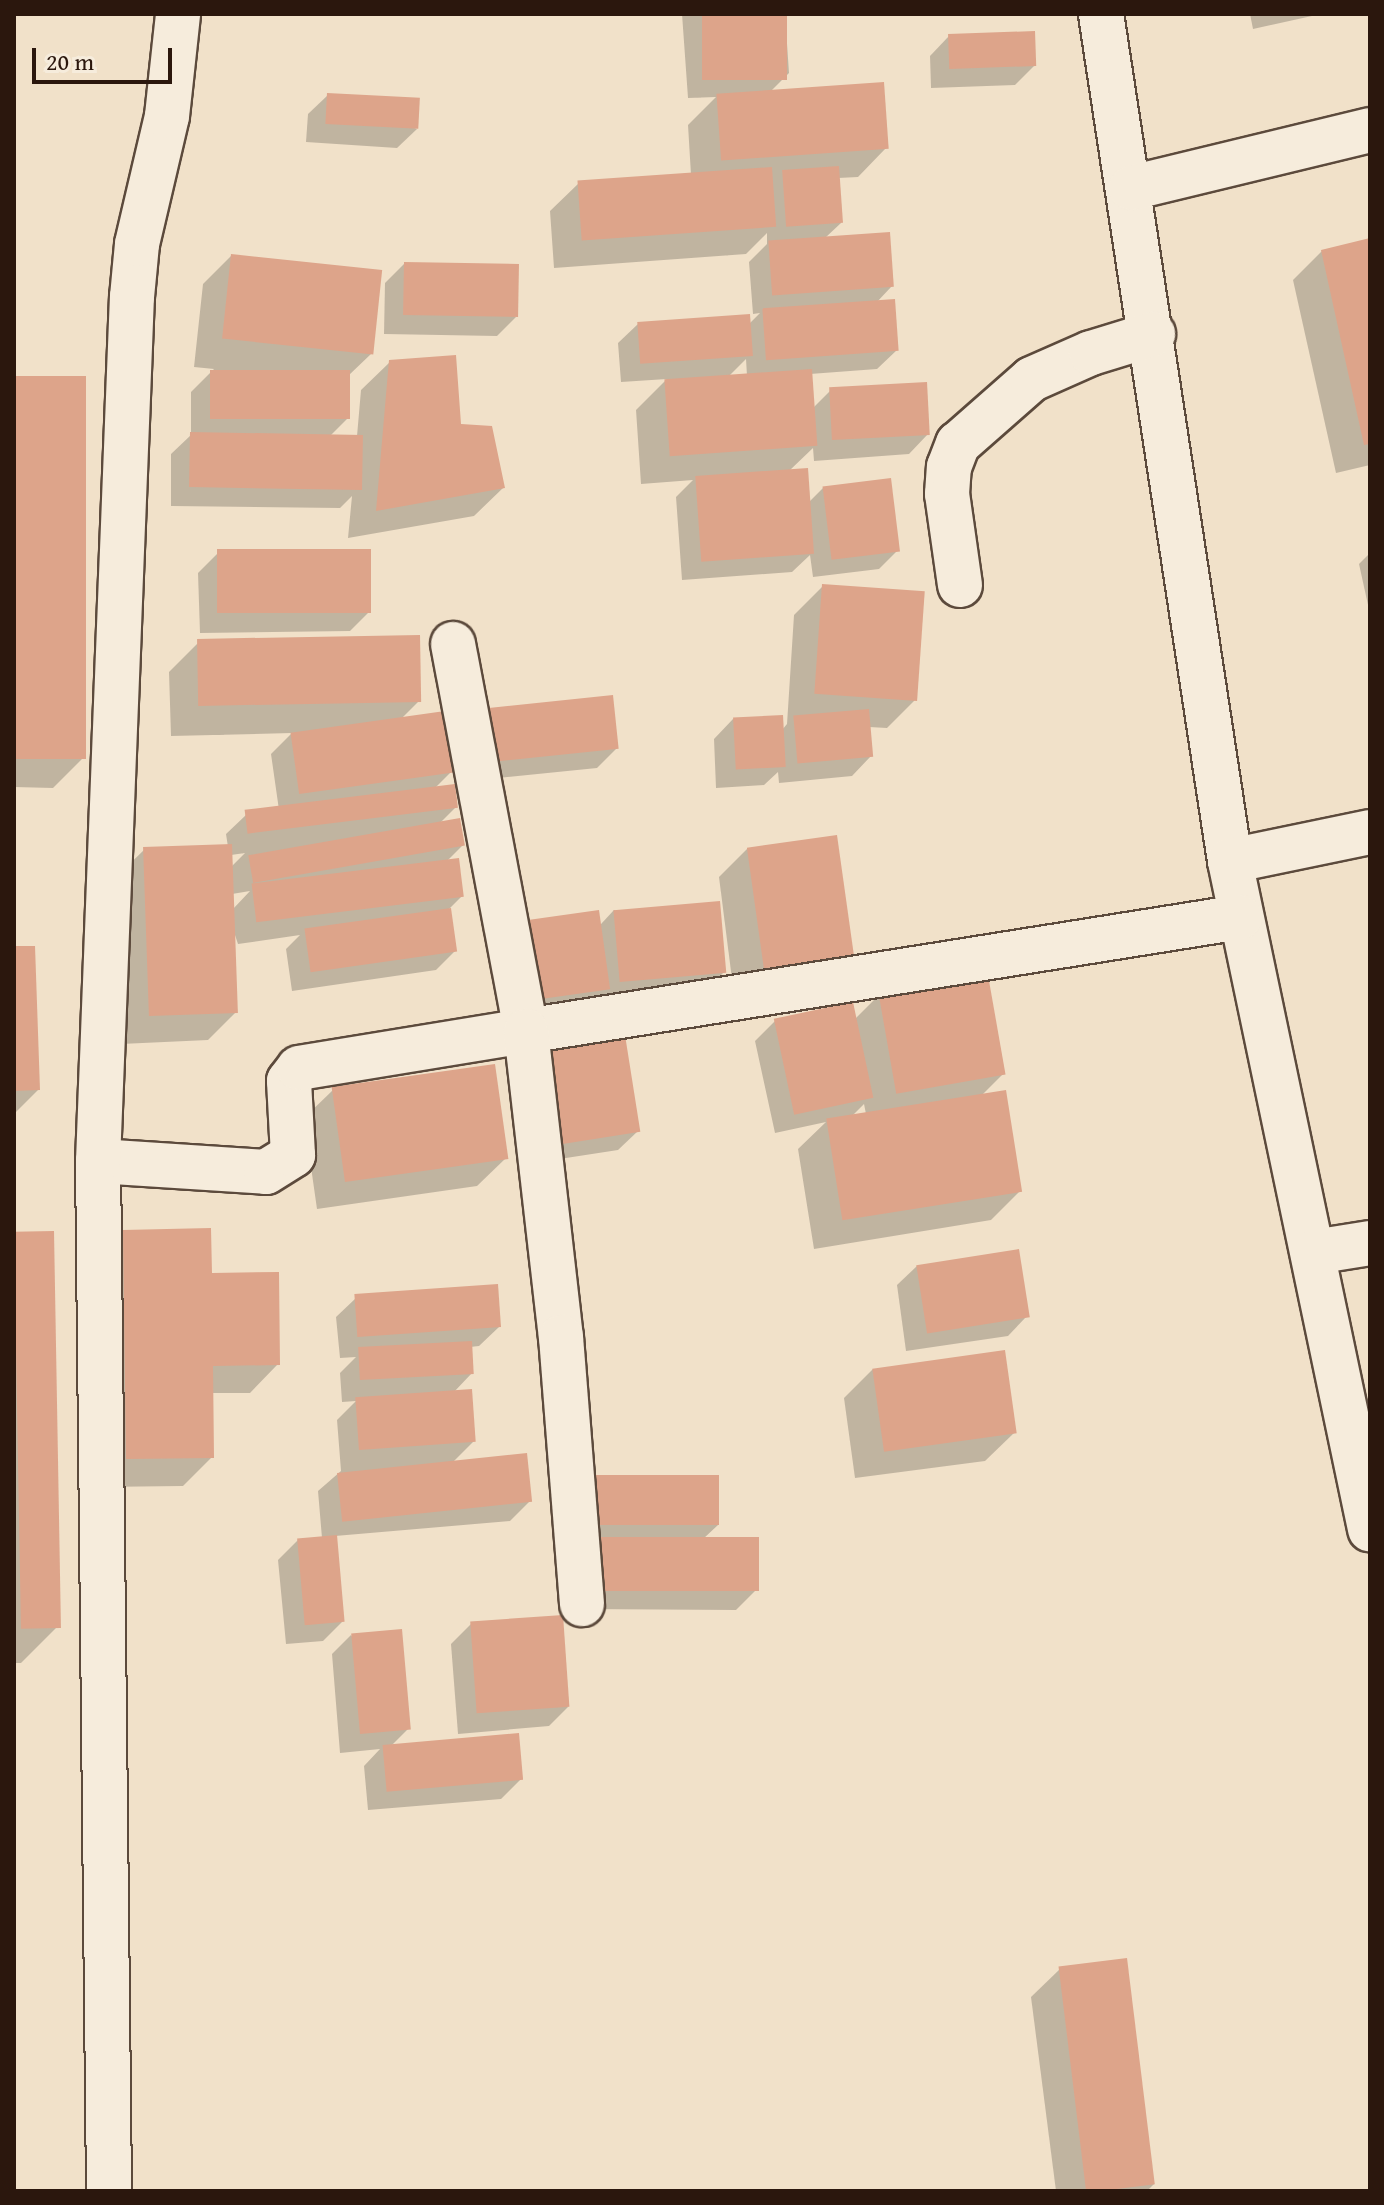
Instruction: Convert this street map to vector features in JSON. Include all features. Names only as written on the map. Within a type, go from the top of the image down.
[{"type":"street","points":[[109,2191],[98,1161],[132,297],[137,244],[171,91],[178,14]]},
{"type":"street","points":[[1101,14],[1131,188],[1240,917],[1368,1508]]},
{"type":"street","points":[[1131,188],[1370,130]]},
{"type":"street","points":[[960,585],[947,494],[949,467],[958,444],[1032,379],[1091,353],[1153,334]]},
{"type":"street","points":[[453,644],[526,1031],[561,1337],[582,1604]]},
{"type":"street","points":[[1230,861],[1370,832]]},
{"type":"street","points":[[98,1161],[266,1172],[293,1155],[289,1081],[299,1068],[1240,917]]},
{"type":"street","points":[[1314,1252],[1370,1243]]},
{"type":"building","points":[[702,14],[787,14],[787,80],[702,80]]},
{"type":"building","points":[[1035,31],[1036,66],[949,69],[948,34]]},
{"type":"building","points":[[884,82],[889,149],[721,161],[716,94]]},
{"type":"building","points":[[327,93],[420,98],[418,129],[325,124]]},
{"type":"building","points":[[839,166],[843,223],[786,227],[782,170]]},
{"type":"building","points":[[772,167],[776,227],[582,240],[577,181]]},
{"type":"building","points":[[890,232],[894,287],[772,295],[768,241]]},
{"type":"building","points":[[1370,238],[1370,444],[1364,445],[1321,250]]},
{"type":"building","points":[[231,254],[382,270],[373,354],[222,339]]},
{"type":"building","points":[[404,262],[519,264],[518,317],[403,315]]},
{"type":"building","points":[[895,299],[899,351],[766,360],[762,308]]},
{"type":"building","points":[[750,314],[753,356],[640,364],[637,322]]},
{"type":"building","points":[[456,355],[461,424],[492,426],[505,488],[376,511],[389,360]]},
{"type":"building","points":[[812,369],[817,446],[670,456],[664,379]]},
{"type":"building","points":[[210,370],[350,370],[350,419],[210,419]]},
{"type":"building","points":[[15,376],[86,376],[86,759],[15,759]]},
{"type":"building","points":[[927,382],[930,435],[832,440],[829,387]]},
{"type":"building","points":[[190,432],[363,435],[362,490],[189,487]]},
{"type":"building","points":[[808,468],[814,554],[701,562],[695,476]]},
{"type":"building","points":[[891,478],[900,551],[832,560],[823,486]]},
{"type":"building","points":[[217,549],[371,549],[371,613],[217,613]]},
{"type":"building","points":[[822,584],[925,591],[917,701],[814,694]]},
{"type":"building","points":[[420,635],[421,702],[198,706],[197,639]]},
{"type":"building","points":[[613,695],[619,749],[487,763],[482,709]]},
{"type":"building","points":[[869,709],[873,757],[797,763],[793,716]]},
{"type":"building","points":[[445,711],[454,772],[299,794],[291,733]]},
{"type":"building","points":[[783,715],[786,767],[736,770],[733,718]]},
{"type":"building","points":[[455,784],[458,808],[248,834],[245,810]]},
{"type":"building","points":[[460,818],[465,846],[253,883],[248,855]]},
{"type":"building","points":[[837,835],[854,956],[764,968],[747,848]]},
{"type":"building","points":[[232,844],[238,1013],[149,1016],[143,847]]},
{"type":"building","points":[[459,858],[464,897],[256,922],[252,883]]},
{"type":"building","points":[[720,901],[726,973],[620,982],[613,910]]},
{"type":"building","points":[[451,908],[457,952],[311,972],[304,929]]},
{"type":"building","points":[[599,910],[610,989],[534,1000],[523,921]]},
{"type":"building","points":[[14,946],[35,946],[40,1090],[14,1091]]},
{"type":"building","points":[[988,975],[1006,1074],[896,1094],[879,994]]},
{"type":"building","points":[[853,1002],[873,1098],[794,1115],[774,1019]]},
{"type":"building","points":[[625,1035],[640,1132],[559,1145],[544,1048]]},
{"type":"building","points":[[495,1064],[508,1159],[345,1182],[332,1087]]},
{"type":"building","points":[[1006,1090],[1022,1192],[842,1220],[826,1118]]},
{"type":"building","points":[[211,1228],[212,1273],[279,1272],[280,1365],[213,1366],[214,1458],[126,1459],[123,1230]]},
{"type":"building","points":[[54,1231],[61,1628],[21,1629],[14,1232]]},
{"type":"building","points":[[1019,1249],[1030,1317],[927,1333],[916,1265]]},
{"type":"building","points":[[498,1284],[501,1327],[357,1337],[354,1294]]},
{"type":"building","points":[[472,1341],[474,1374],[360,1380],[358,1347]]},
{"type":"building","points":[[1005,1350],[1017,1433],[884,1452],[872,1369]]},
{"type":"building","points":[[472,1389],[476,1442],[359,1450],[355,1397]]},
{"type":"building","points":[[527,1453],[532,1502],[342,1522],[337,1473]]},
{"type":"building","points":[[594,1475],[719,1475],[719,1525],[594,1525]]},
{"type":"building","points":[[337,1535],[345,1622],[305,1625],[297,1538]]},
{"type":"building","points":[[598,1537],[759,1537],[759,1591],[598,1591]]},
{"type":"building","points":[[563,1615],[569,1707],[477,1713],[470,1621]]},
{"type":"building","points":[[402,1629],[411,1730],[360,1734],[351,1633]]},
{"type":"building","points":[[519,1733],[523,1780],[387,1792],[383,1745]]},
{"type":"building","points":[[1127,1958],[1155,2184],[1086,2191],[1059,1966]]}]
